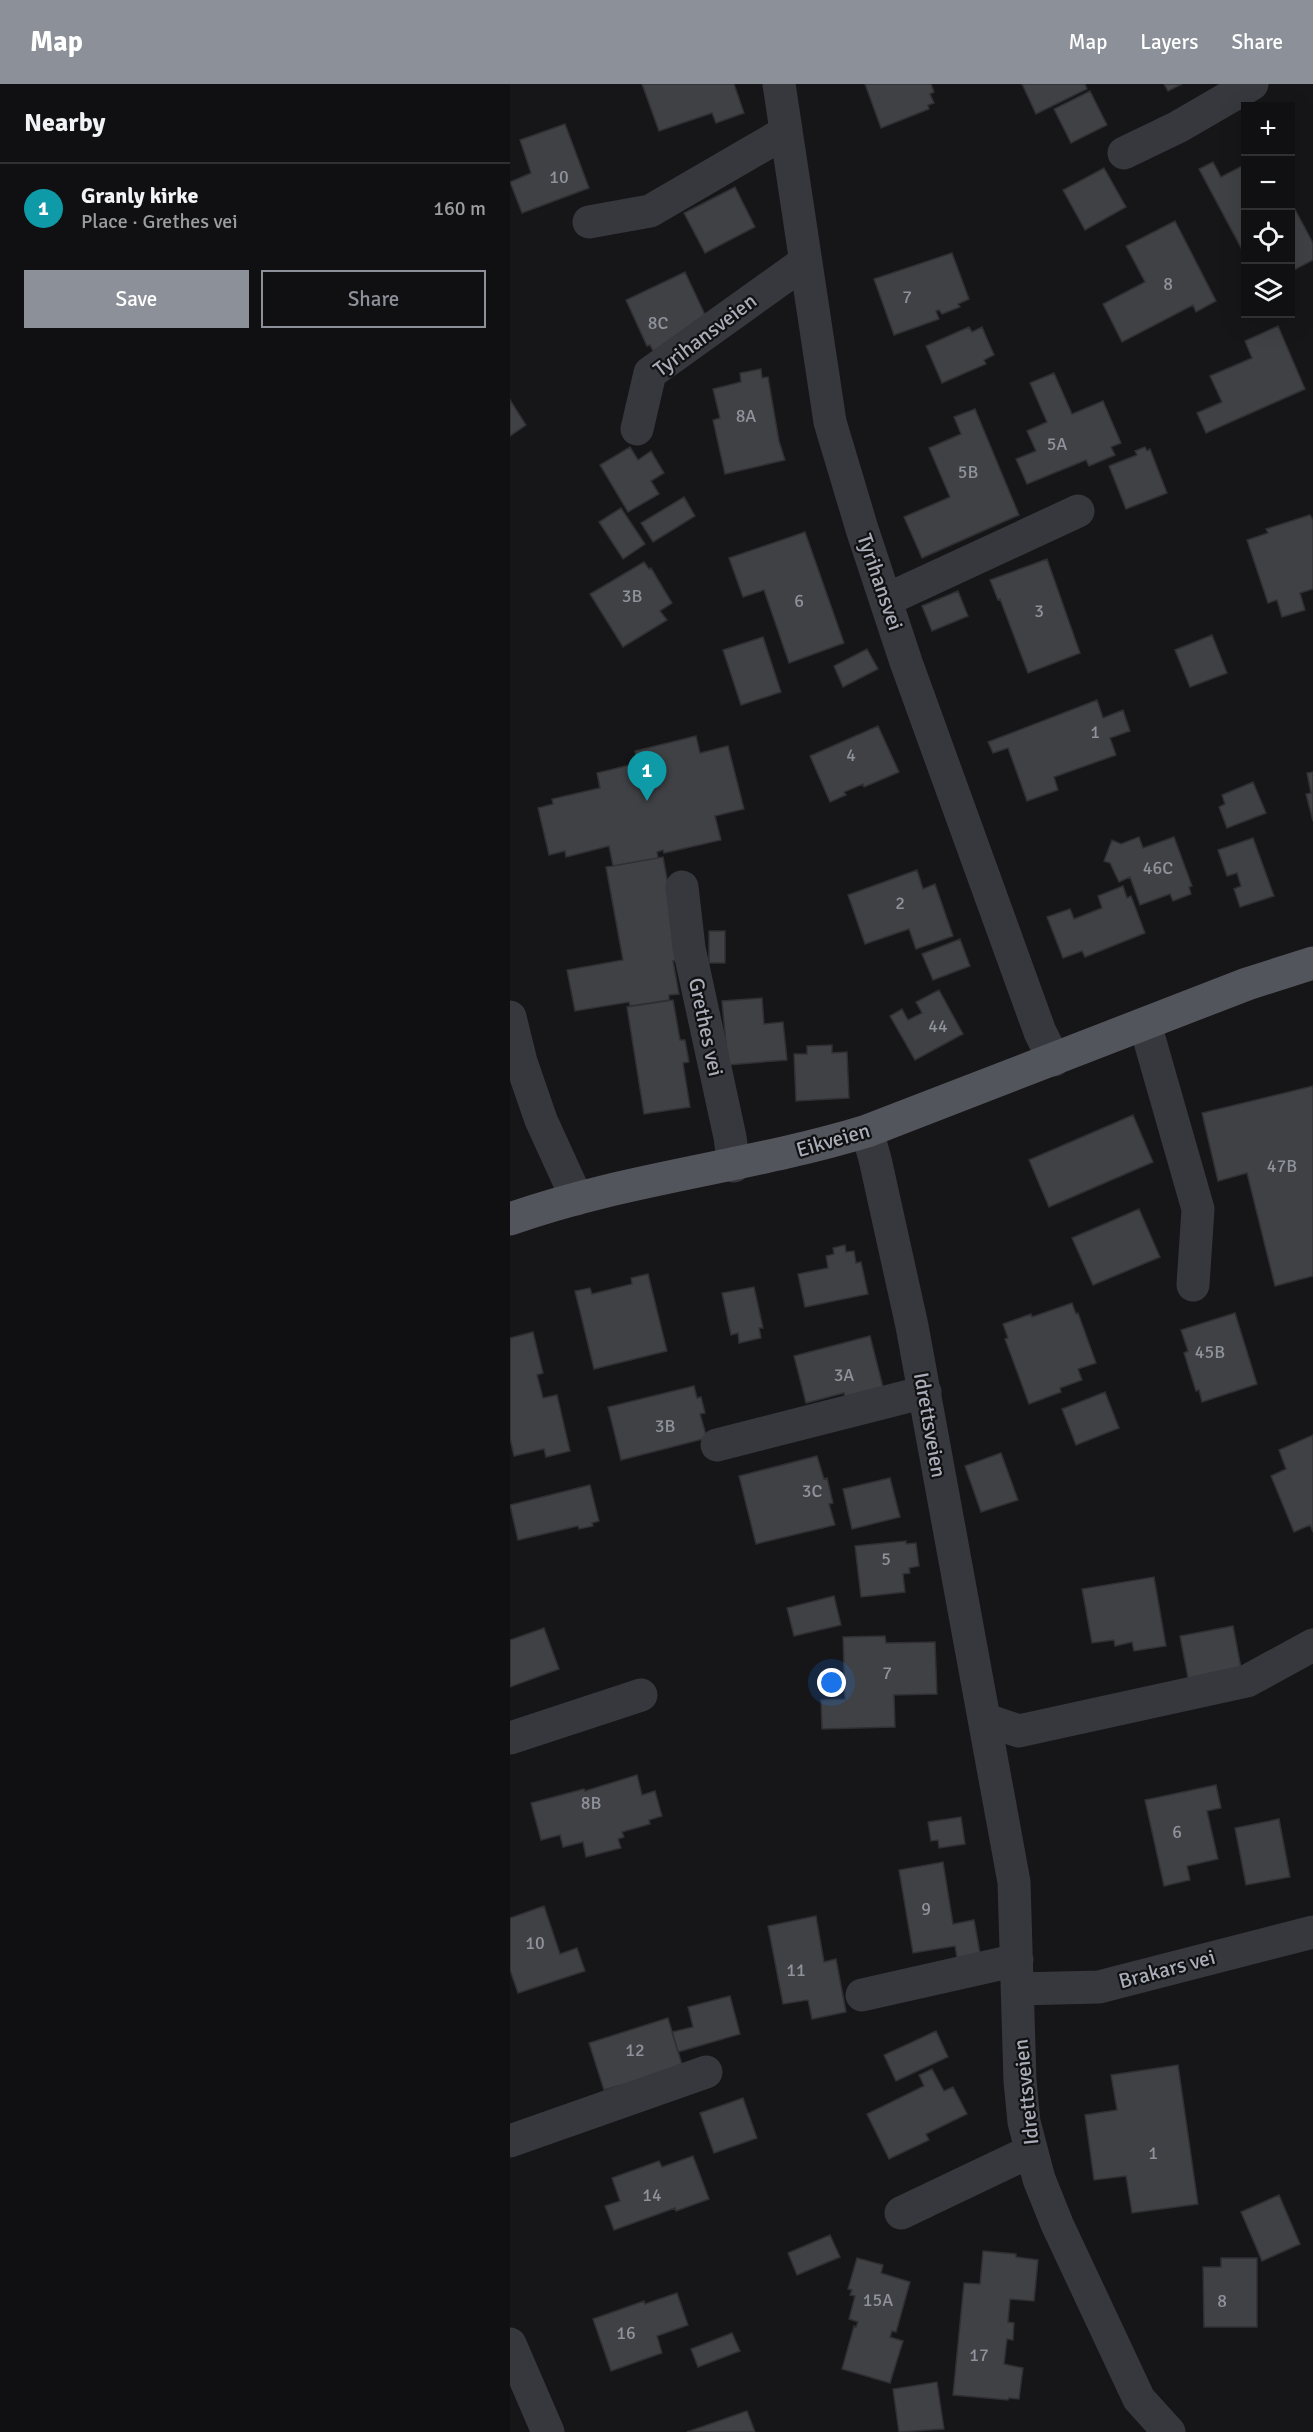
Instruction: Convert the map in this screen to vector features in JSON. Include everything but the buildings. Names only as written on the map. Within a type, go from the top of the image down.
[{"type":"main road","name":"Eikveien","points":[[510,1219],[577,1199],[816,1147],[867,1131],[1247,984],[1313,963]]},
{"type":"street","name":"Tyrihansvei","points":[[779,84],[830,422],[886,600],[1040,1032],[1054,1060]]},
{"type":"street","points":[[1124,153],[1178,127],[1252,84]]},
{"type":"street","points":[[589,222],[650,211],[786,132]]},
{"type":"street","name":"Tyrihansveien","points":[[637,429],[650,373],[805,262]]},
{"type":"street","points":[[886,600],[1078,511]]},
{"type":"street","name":"Grethes vei","points":[[682,887],[689,948],[730,1137],[734,1166]]},
{"type":"street","points":[[510,1017],[541,1120],[577,1199]]},
{"type":"street","points":[[1145,1024],[1198,1209],[1193,1285]]},
{"type":"street","name":"Idrettsveien","points":[[867,1131],[890,1226],[924,1392],[1014,1882],[1020,2081],[1024,2122],[1039,2179],[1057,2224],[1139,2399],[1169,2432]]},
{"type":"street","points":[[717,1445],[924,1392]]},
{"type":"street","points":[[986,1720],[1019,1731],[1247,1682],[1313,1645]]},
{"type":"street","points":[[510,1738],[641,1695]]},
{"type":"street","name":"Brakars vei","points":[[862,1995],[1018,1975],[1099,1987],[1313,1932]]},
{"type":"street","points":[[510,2141],[706,2072]]},
{"type":"street","points":[[902,2213],[1031,2151]]},
{"type":"street","points":[[510,2344],[548,2432]]},
{"type":"place","name":"Granly kirke","points":[[647,801]]}]
